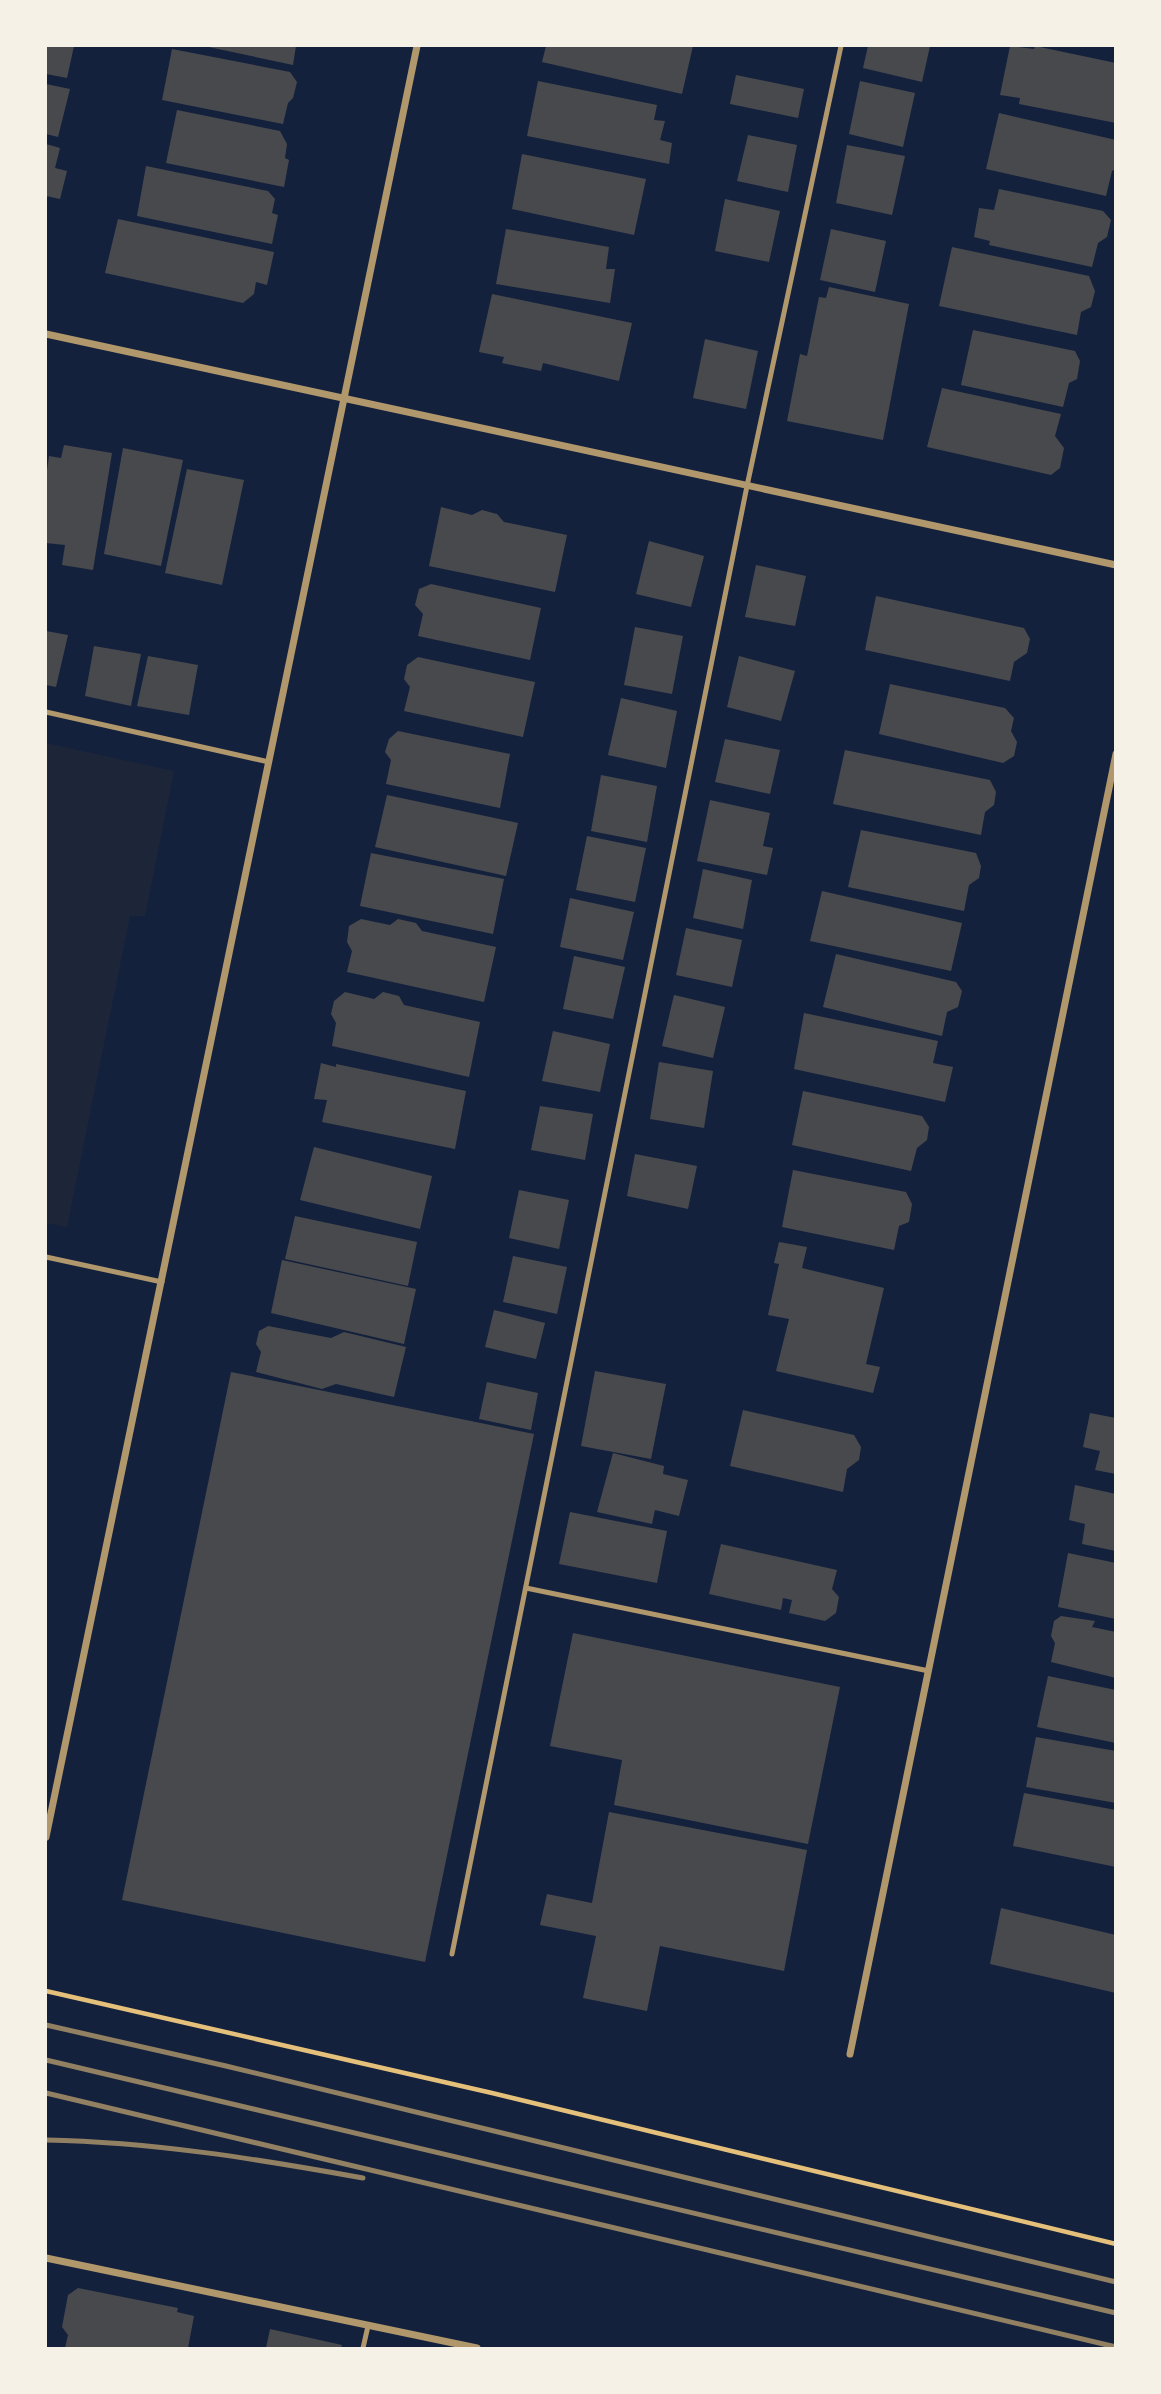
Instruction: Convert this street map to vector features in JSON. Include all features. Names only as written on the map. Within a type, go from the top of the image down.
[{"type":"street","points":[[46,1837],[417,46]]},
{"type":"street","points":[[46,334],[1115,565]]},
{"type":"street","points":[[850,2054],[1115,754]]},
{"type":"street","points":[[46,2258],[477,2348]]},
{"type":"lane","points":[[452,1954],[747,486],[841,46]]},
{"type":"lane","points":[[46,712],[269,762]]},
{"type":"lane","points":[[46,1256],[162,1282]]},
{"type":"lane","points":[[526,1588],[929,1671]]},
{"type":"lane","points":[[363,2348],[368,2326]]},
{"type":"path","points":[[46,1991],[492,2093],[1115,2244]]},
{"type":"shaded area","points":[[46,743],[174,771],[145,916],[130,916],[67,1227],[46,1223]]},
{"type":"building","points":[[46,46],[74,46],[67,78],[46,74]]},
{"type":"building","points":[[204,46],[296,46],[293,65]]},
{"type":"building","points":[[546,46],[693,46],[682,94],[542,62]]},
{"type":"building","points":[[868,46],[930,46],[922,82],[863,68]]},
{"type":"building","points":[[1010,46],[1034,49],[1035,46],[1116,63],[1116,123],[1019,104],[1020,98],[1000,95]]},
{"type":"building","points":[[172,49],[290,72],[297,82],[283,124],[162,100]]},
{"type":"building","points":[[736,75],[804,89],[798,118],[730,104]]},
{"type":"building","points":[[538,81],[657,105],[654,120],[665,121],[660,140],[672,143],[669,164],[527,136]]},
{"type":"building","points":[[860,81],[915,93],[903,147],[849,134]]},
{"type":"building","points":[[46,84],[70,89],[58,137],[46,134]]},
{"type":"building","points":[[177,110],[280,131],[287,144],[285,158],[289,160],[284,187],[166,163]]},
{"type":"building","points":[[999,113],[1116,140],[1116,169],[1112,171],[1106,196],[986,169]]},
{"type":"building","points":[[748,135],[797,145],[788,192],[737,181]]},
{"type":"building","points":[[46,144],[60,148],[55,168],[67,171],[60,199],[46,196]]},
{"type":"building","points":[[847,145],[905,156],[892,215],[836,203]]},
{"type":"building","points":[[522,154],[646,179],[634,235],[512,209]]},
{"type":"building","points":[[146,166],[268,191],[275,199],[272,213],[278,215],[272,244],[137,216]]},
{"type":"building","points":[[999,189],[1103,211],[1111,220],[1107,237],[1098,243],[1092,267],[989,245],[990,241],[974,237],[979,208],[994,210]]},
{"type":"building","points":[[725,199],[780,211],[769,262],[715,251]]},
{"type":"building","points":[[118,219],[274,252],[267,285],[256,282],[254,294],[243,303],[105,273]]},
{"type":"building","points":[[506,229],[609,247],[606,269],[615,269],[610,303],[496,284]]},
{"type":"building","points":[[831,229],[886,241],[875,292],[820,280]]},
{"type":"building","points":[[952,247],[1089,276],[1095,291],[1091,307],[1081,312],[1077,335],[939,306]]},
{"type":"building","points":[[829,287],[909,304],[883,440],[787,421],[800,354],[807,356],[819,297],[826,298]]},
{"type":"building","points":[[492,294],[632,323],[619,381],[543,363],[541,371],[502,363],[504,357],[479,352]]},
{"type":"building","points":[[973,330],[1075,351],[1080,361],[1077,379],[1069,383],[1063,407],[961,385]]},
{"type":"building","points":[[705,339],[758,351],[746,409],[693,398]]},
{"type":"building","points":[[942,388],[1061,414],[1055,436],[1064,448],[1060,468],[1051,475],[927,447]]},
{"type":"building","points":[[64,445],[112,453],[93,570],[62,565],[65,545],[46,543],[46,478],[49,456],[61,458]]},
{"type":"building","points":[[123,448],[183,460],[161,566],[104,554]]},
{"type":"building","points":[[187,469],[244,480],[222,585],[165,573]]},
{"type":"building","points":[[441,507],[472,515],[482,510],[497,514],[504,522],[567,535],[555,592],[429,566]]},
{"type":"building","points":[[649,541],[704,556],[691,607],[636,594]]},
{"type":"building","points":[[756,565],[806,576],[795,626],[745,617]]},
{"type":"building","points":[[431,584],[541,608],[530,660],[418,636],[423,614],[415,605],[419,589]]},
{"type":"building","points":[[876,596],[1024,628],[1030,639],[1027,653],[1014,662],[1010,681],[865,650]]},
{"type":"building","points":[[635,627],[683,636],[672,694],[624,685]]},
{"type":"building","points":[[46,631],[68,635],[56,687],[46,685]]},
{"type":"building","points":[[94,646],[141,654],[131,706],[85,696]]},
{"type":"building","points":[[148,656],[198,665],[189,715],[137,706]]},
{"type":"building","points":[[739,656],[795,671],[781,721],[727,707]]},
{"type":"building","points":[[418,657],[535,682],[523,737],[404,711],[410,687],[404,679],[407,665]]},
{"type":"building","points":[[890,684],[1005,708],[1014,718],[1011,731],[1017,742],[1014,756],[1003,763],[879,734]]},
{"type":"building","points":[[621,698],[677,711],[666,768],[608,755]]},
{"type":"building","points":[[398,731],[510,754],[500,808],[386,784],[391,760],[385,752],[389,739]]},
{"type":"building","points":[[725,739],[780,750],[770,794],[715,782]]},
{"type":"building","points":[[845,750],[990,780],[996,792],[994,805],[985,812],[981,835],[833,804]]},
{"type":"building","points":[[601,775],[657,786],[647,842],[591,831]]},
{"type":"building","points":[[387,795],[518,823],[506,876],[375,847]]},
{"type":"building","points":[[710,800],[770,813],[763,846],[773,848],[767,875],[697,861]]},
{"type":"building","points":[[861,830],[976,853],[981,866],[979,878],[969,885],[964,911],[848,887]]},
{"type":"building","points":[[587,836],[646,848],[635,902],[576,890]]},
{"type":"building","points":[[371,853],[504,879],[493,934],[360,906]]},
{"type":"building","points":[[703,869],[752,880],[743,929],[693,918]]},
{"type":"building","points":[[822,891],[962,923],[951,971],[810,941]]},
{"type":"building","points":[[570,898],[634,912],[623,960],[560,947]]},
{"type":"building","points":[[361,919],[390,925],[398,919],[416,923],[422,931],[496,947],[484,1002],[347,972],[352,951],[347,942],[349,926]]},
{"type":"building","points":[[686,928],[742,940],[732,987],[676,975]]},
{"type":"building","points":[[836,954],[956,982],[962,991],[958,1007],[947,1012],[942,1036],[823,1007]]},
{"type":"building","points":[[574,956],[625,967],[613,1019],[563,1009]]},
{"type":"building","points":[[345,992],[374,999],[383,992],[399,996],[404,1005],[480,1022],[469,1077],[332,1046],[336,1023],[331,1014],[334,1001]]},
{"type":"building","points":[[674,995],[725,1007],[713,1058],[662,1046]]},
{"type":"building","points":[[804,1013],[938,1041],[933,1063],[953,1067],[945,1102],[794,1069]]},
{"type":"building","points":[[553,1031],[610,1044],[600,1092],[542,1081]]},
{"type":"building","points":[[659,1062],[713,1071],[704,1128],[650,1119]]},
{"type":"building","points":[[321,1063],[466,1091],[455,1149],[322,1122],[327,1100],[314,1099]]},
{"type":"building","points":[[803,1091],[922,1116],[929,1127],[927,1140],[917,1148],[911,1171],[792,1145]]},
{"type":"building","points":[[540,1106],[593,1114],[585,1160],[531,1150]]},
{"type":"building","points":[[314,1147],[432,1176],[420,1229],[300,1200]]},
{"type":"building","points":[[635,1154],[697,1166],[688,1209],[627,1196]]},
{"type":"building","points":[[793,1170],[906,1192],[912,1204],[909,1222],[899,1226],[894,1250],[782,1227]]},
{"type":"building","points":[[519,1190],[569,1200],[559,1249],[509,1238]]},
{"type":"building","points":[[295,1216],[417,1242],[408,1286],[285,1259]]},
{"type":"building","points":[[779,1242],[807,1247],[802,1268],[884,1288],[866,1364],[880,1367],[873,1393],[776,1371],[789,1319],[768,1315],[779,1264],[774,1263]]},
{"type":"building","points":[[513,1256],[567,1267],[557,1314],[503,1302]]},
{"type":"building","points":[[282,1260],[416,1289],[404,1344],[271,1313]]},
{"type":"building","points":[[494,1310],[545,1323],[536,1359],[485,1347]]},
{"type":"building","points":[[268,1326],[331,1338],[344,1332],[406,1347],[394,1397],[336,1384],[322,1389],[256,1372],[261,1352],[256,1344],[259,1331]]},
{"type":"building","points":[[595,1371],[666,1384],[651,1459],[581,1446]]},
{"type":"building","points":[[231,1372],[534,1434],[425,1962],[122,1900]]},
{"type":"building","points":[[487,1382],[538,1393],[531,1430],[479,1419]]},
{"type":"building","points":[[743,1410],[854,1435],[861,1447],[859,1460],[847,1469],[843,1492],[730,1466]]},
{"type":"building","points":[[1090,1413],[1116,1418],[1116,1474],[1095,1470],[1100,1451],[1083,1447]]},
{"type":"building","points":[[613,1453],[664,1466],[663,1474],[688,1480],[679,1516],[655,1510],[652,1524],[597,1512]]},
{"type":"building","points":[[1075,1485],[1116,1494],[1116,1551],[1082,1544],[1085,1524],[1069,1520]]},
{"type":"building","points":[[570,1512],[667,1531],[657,1583],[559,1564]]},
{"type":"building","points":[[721,1544],[837,1570],[832,1589],[839,1597],[836,1613],[825,1621],[789,1613],[792,1600],[783,1598],[781,1610],[709,1594]]},
{"type":"building","points":[[1068,1553],[1116,1563],[1116,1619],[1058,1607]]},
{"type":"building","points":[[1061,1616],[1095,1621],[1092,1627],[1116,1632],[1116,1678],[1051,1662],[1055,1643],[1051,1636],[1054,1621]]},
{"type":"building","points":[[573,1633],[840,1687],[808,1844],[614,1805],[622,1760],[550,1746]]},
{"type":"building","points":[[1048,1676],[1116,1690],[1116,1743],[1037,1727]]},
{"type":"building","points":[[1036,1737],[1116,1751],[1116,1803],[1026,1787]]},
{"type":"building","points":[[1024,1793],[1116,1810],[1116,1867],[1013,1846]]},
{"type":"building","points":[[609,1812],[807,1850],[784,1971],[660,1946],[647,2011],[583,1998],[596,1936],[540,1925],[547,1894],[592,1903]]},
{"type":"building","points":[[1001,1908],[1116,1935],[1116,1993],[990,1964]]},
{"type":"building","points":[[78,2288],[178,2308],[177,2312],[194,2316],[188,2348],[65,2348],[68,2335],[62,2327],[68,2295]]},
{"type":"building","points":[[270,2329],[342,2345],[341,2348],[266,2348]]},
{"type":"railway","points":[[46,2025],[226,2066],[1116,2282]]},
{"type":"railway","points":[[46,2060],[1116,2313]]},
{"type":"railway","points":[[46,2093],[1116,2347]]},
{"type":"railway","points":[[46,2140],[125,2144],[205,2153],[363,2178]]}]
